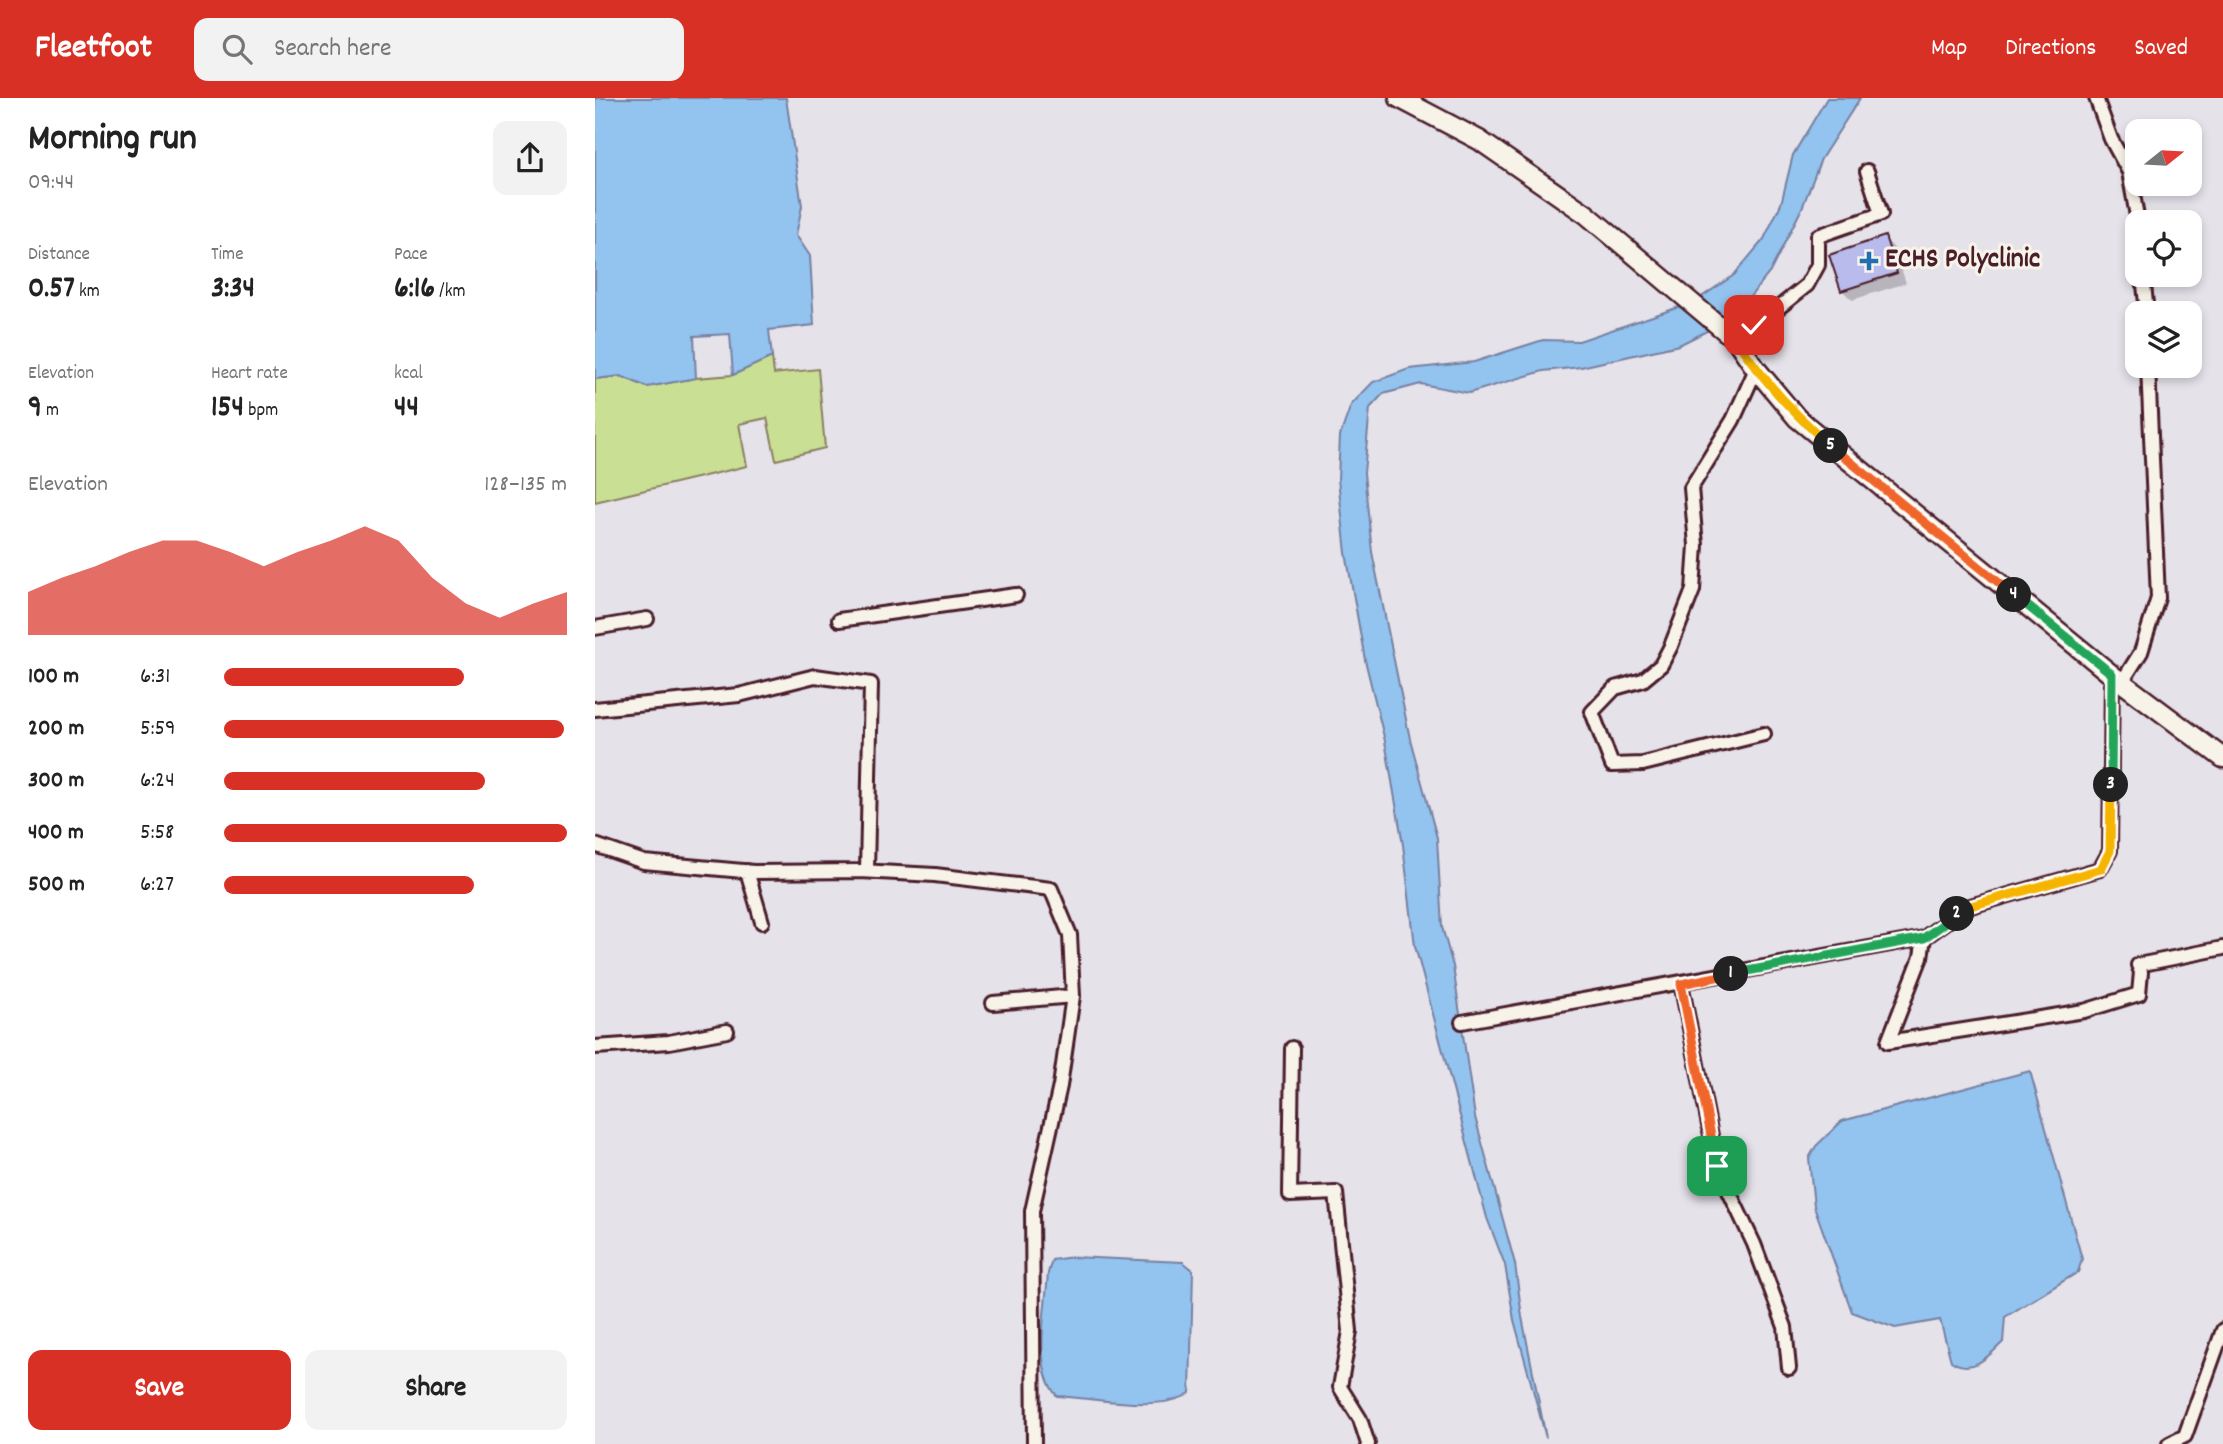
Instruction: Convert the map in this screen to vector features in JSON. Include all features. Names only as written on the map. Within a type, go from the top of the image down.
[{"type":"street","points":[[1399,98],[1479,139],[1585,214],[1694,302],[1737,341],[1756,369],[1797,418],[2117,678],[2223,758]]},
{"type":"street","points":[[2097,98],[2106,129],[2129,172],[2135,210]]},
{"type":"street","points":[[1737,341],[1807,285],[1818,265],[1818,236],[1881,214],[1867,171]]},
{"type":"street","points":[[1756,369],[1733,420],[1691,488],[1696,545],[1693,590],[1671,646],[1661,665],[1643,680],[1615,688],[1592,712],[1612,765],[1643,765],[1764,734]]},
{"type":"street","points":[[1462,1022],[1924,938],[1967,907],[2101,869],[2110,851],[2117,678],[2141,652],[2158,598],[2149,378]]},
{"type":"street","points":[[839,621],[1016,595]]},
{"type":"street","points":[[595,628],[647,619]]},
{"type":"street","points":[[595,709],[739,695],[815,676],[871,684],[867,871]]},
{"type":"street","points":[[595,845],[644,862],[747,871],[867,871],[986,880],[1051,889],[1070,935],[1073,996],[1060,1086],[1032,1211],[1034,1444]]},
{"type":"street","points":[[747,871],[762,922]]},
{"type":"street","points":[[1924,938],[1921,957],[1906,989],[1888,1042],[2084,1011],[2139,994],[2141,972],[2138,965],[2223,948]]},
{"type":"street","points":[[1681,984],[1717,1166],[1754,1244],[1785,1327],[1789,1368]]},
{"type":"street","points":[[993,1003],[1073,996]]},
{"type":"street","points":[[595,1047],[669,1042],[727,1031]]},
{"type":"street","points":[[1292,1048],[1290,1195],[1336,1193],[1350,1331],[1340,1387],[1360,1419],[1368,1444]]},
{"type":"street","points":[[2169,1444],[2185,1436],[2223,1330]]},
{"type":"green space","points":[[772,357],[774,374],[818,369],[825,448],[776,460],[767,418],[739,424],[747,466],[595,502],[595,379],[621,376],[647,387],[696,378],[733,375]]},
{"type":"water","points":[[595,98],[786,98],[802,206],[796,235],[810,256],[814,325],[769,330],[772,357],[733,375],[730,334],[694,336],[696,378],[647,387],[621,376],[595,379]]},
{"type":"water","points":[[1827,98],[1860,98],[1821,159],[1802,208],[1770,272],[1733,318],[1679,345],[1581,367],[1543,371],[1469,393],[1421,384],[1383,394],[1370,408],[1364,473],[1372,552],[1410,739],[1437,838],[1442,927],[1453,966],[1475,1117],[1515,1264],[1522,1317],[1546,1438],[1514,1320],[1505,1265],[1487,1218],[1415,946],[1403,845],[1385,741],[1365,660],[1346,553],[1338,479],[1340,436],[1351,405],[1373,382],[1409,369],[1474,362],[1543,340],[1579,341],[1694,302],[1734,275],[1764,239],[1781,204],[1793,155]]},
{"type":"water","points":[[2030,1071],[2082,1259],[2078,1272],[2005,1317],[2003,1342],[1991,1353],[1973,1365],[1959,1365],[1951,1361],[1940,1320],[1895,1328],[1852,1312],[1814,1206],[1809,1158],[1816,1146],[1842,1121]]},
{"type":"water","points":[[1073,1257],[1183,1262],[1193,1270],[1190,1393],[1178,1399],[1145,1403],[1057,1396],[1049,1384],[1043,1354],[1048,1273],[1052,1260]]},
{"type":"building","points":[[1885,236],[1897,273],[1841,291],[1829,255]]},
{"type":"place","name":"ECHS Polyclinic","points":[[1869,261]]},
{"type":"route","points":[[1717,1166],[1681,984],[1924,938],[1967,907],[2101,869],[2110,851],[2112,674],[1797,418],[1756,369],[1737,341],[1754,325]]}]
